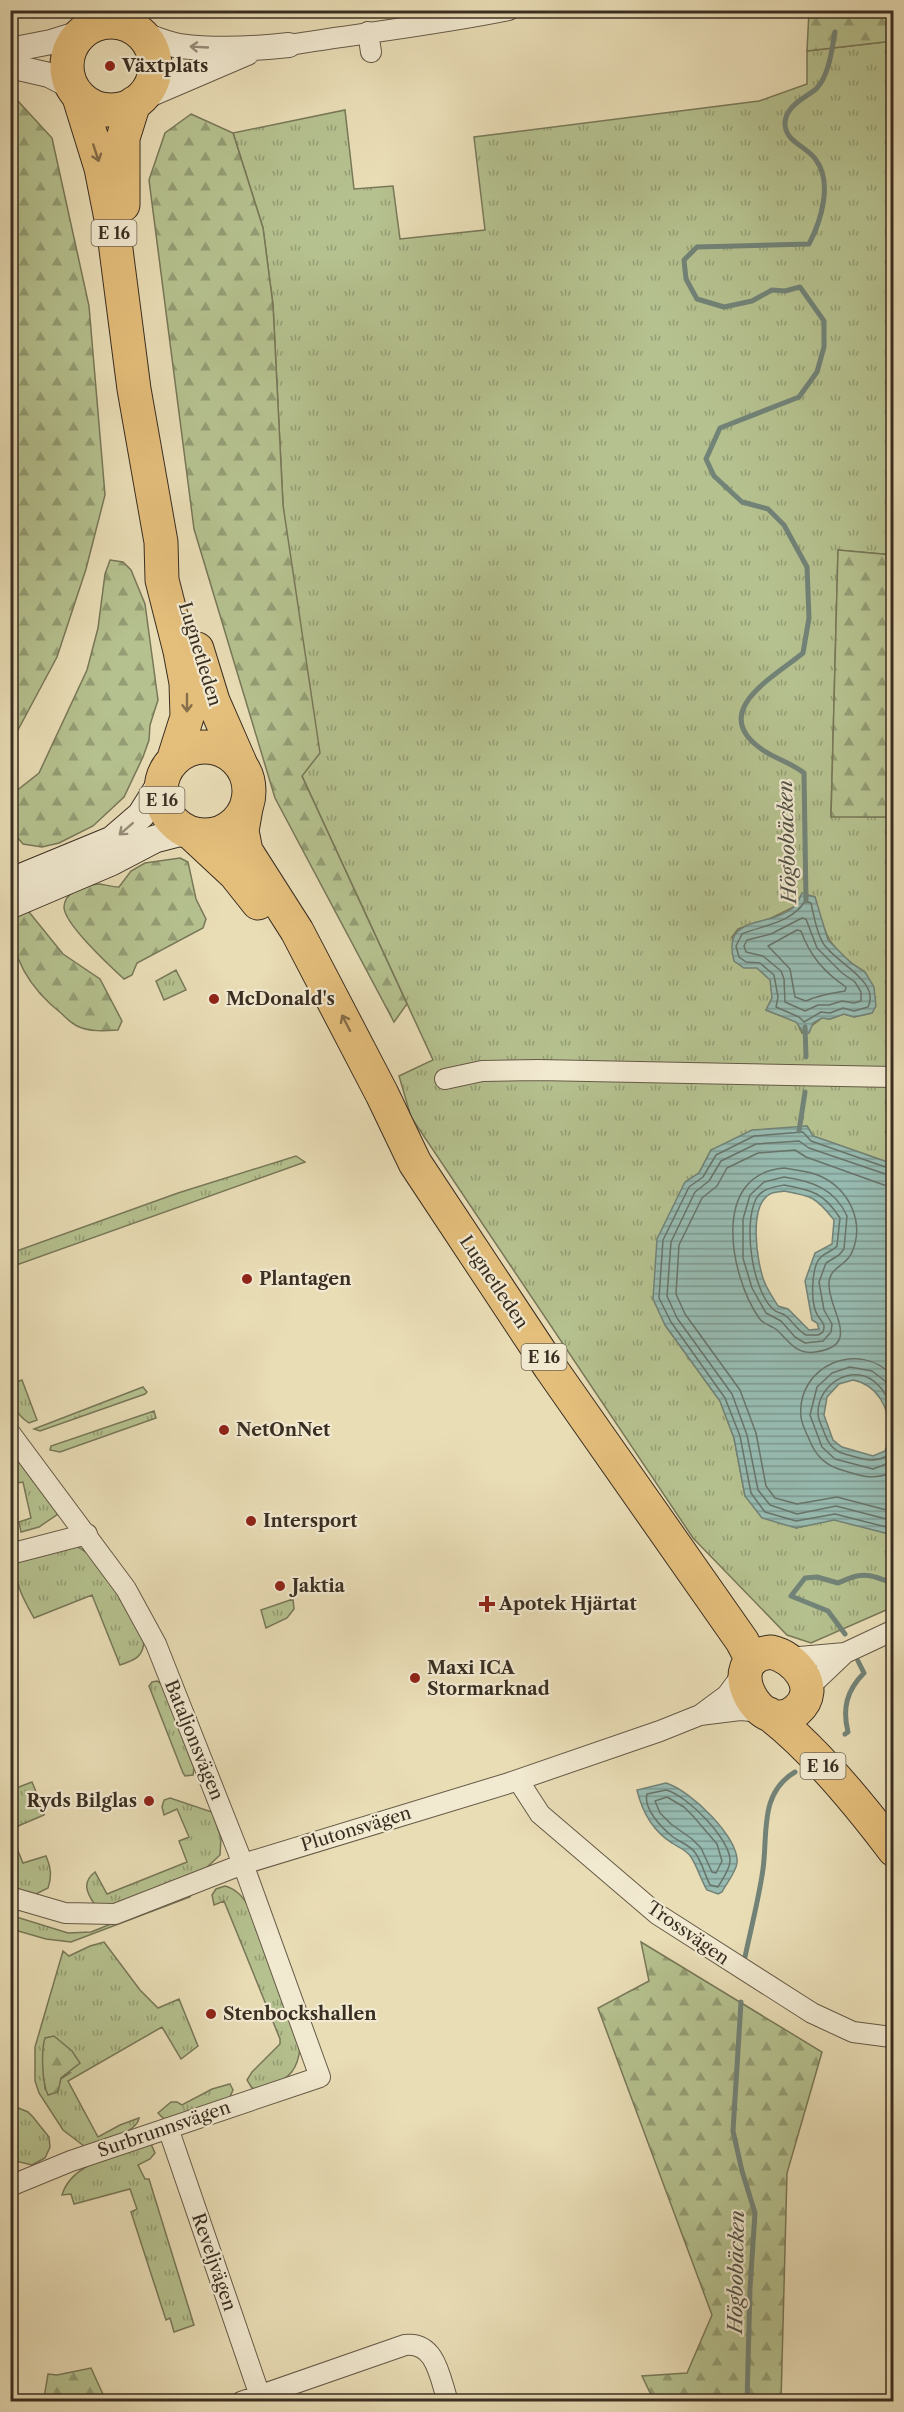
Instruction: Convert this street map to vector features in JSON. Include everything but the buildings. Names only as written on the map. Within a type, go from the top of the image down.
[{"type":"highway","points":[[88,24],[112,21],[135,25]]},
{"type":"highway","name":"E 16","points":[[75,92],[69,82],[66,65],[70,48],[88,24]]},
{"type":"highway","name":"E 16","points":[[135,25],[153,49],[156,67],[152,84],[138,101]]},
{"type":"highway","points":[[75,92],[93,107],[110,111],[127,108],[138,101]]},
{"type":"highway","name":"Lugnetleden","points":[[75,92],[101,168],[114,234],[133,372],[161,542],[162,580],[182,658],[188,702],[187,717],[168,771]]},
{"type":"highway","name":"Lugnetleden","points":[[133,372],[122,213],[123,138],[138,101]]},
{"type":"highway","name":"Lugnetleden","points":[[161,542],[176,576],[213,701],[241,765]]},
{"type":"highway","points":[[168,771],[191,748],[211,747],[226,752],[241,765]]},
{"type":"highway","name":"E 16","points":[[168,771],[161,799],[165,811],[175,824],[188,832],[212,834],[224,831],[237,821],[246,807],[249,784],[241,765]]},
{"type":"highway","name":"Lugnetleden","points":[[246,807],[242,831],[246,851],[311,955],[415,1163],[550,1367],[742,1641],[749,1664]]},
{"type":"highway","name":"Lugnetleden","points":[[188,832],[235,874],[259,904],[280,940],[308,999],[379,1124],[415,1163]]},
{"type":"highway","name":"Lugnetleden","points":[[677,1547],[753,1620],[786,1657]]},
{"type":"highway","points":[[749,1664],[768,1652],[786,1657]]},
{"type":"highway","name":"E 16","points":[[786,1657],[802,1672],[818,1731],[873,1823]]},
{"type":"highway","name":"E 16","points":[[749,1664],[745,1678],[749,1695],[766,1713],[792,1732],[894,1850]]},
{"type":"highway","points":[[766,1713],[784,1717],[801,1706],[806,1693]]},
{"type":"main road","points":[[10,905],[121,834],[141,815],[168,771]]},
{"type":"main road","points":[[10,882],[56,875],[111,862],[155,839],[188,832]]},
{"type":"street","points":[[135,25],[177,46],[256,49],[463,20],[509,10]]},
{"type":"street","points":[[10,50],[51,42],[88,24]]},
{"type":"street","points":[[368,32],[371,52]]},
{"type":"street","points":[[138,101],[256,49]]},
{"type":"street","points":[[10,66],[49,75],[75,92]]},
{"type":"street","points":[[445,1079],[482,1071],[538,1070],[894,1077]]},
{"type":"street","name":"Bataljonsvägen","points":[[10,1433],[126,1589],[156,1644],[243,1864],[320,2077]]},
{"type":"street","points":[[10,1554],[87,1534]]},
{"type":"street","points":[[806,1693],[845,1653],[894,1630]]},
{"type":"street","points":[[786,1657],[845,1653]]},
{"type":"street","name":"Plutonsvägen","points":[[700,1714],[727,1695],[749,1664]]},
{"type":"street","name":"Plutonsvägen","points":[[10,1897],[65,1913],[115,1914],[243,1864],[518,1780],[700,1714],[740,1710],[766,1713]]},
{"type":"street","name":"Trossvägen","points":[[518,1780],[540,1814],[657,1914],[812,2013],[853,2032],[891,2037]]},
{"type":"street","name":"Surbrunnsvägen","points":[[10,2186],[70,2160],[320,2077]]},
{"type":"street","name":"Reveljvägen","points":[[168,2128],[250,2399],[405,2345],[415,2344],[431,2354],[448,2402]]},
{"type":"green space","points":[[809,11],[893,11],[893,41],[807,51]]},
{"type":"green space","points":[[893,41],[893,555],[838,550],[831,816],[893,817],[893,1164],[813,1136],[807,1126],[787,1129],[711,1150],[699,1173],[685,1183],[665,1325],[720,1401],[734,1438],[745,1496],[796,1528],[834,1519],[893,1535],[893,1607],[811,1643],[787,1635],[693,1538],[411,1117],[399,1076],[433,1060],[302,776],[283,505],[273,305],[263,228],[233,133],[345,110],[354,189],[393,186],[400,239],[485,230],[474,137],[759,101],[807,84],[807,51]],"holes":[[[802,894],[815,897],[830,941],[844,957],[865,972],[872,1013],[854,1017],[844,1014],[830,1019],[822,1018],[802,1033],[797,1022],[766,1010],[772,998],[771,980],[757,968],[732,937],[738,929],[765,921],[796,906]]]},
{"type":"green space","points":[[11,99],[17,100],[52,138],[89,306],[105,495],[86,569],[57,657],[11,743]]},
{"type":"green space","points":[[191,114],[233,133],[263,228],[273,305],[283,505],[320,753],[302,776],[407,1004],[394,1022],[275,798],[194,529],[149,180],[165,133]]},
{"type":"green space","points":[[838,550],[893,555],[893,817],[831,817]]},
{"type":"green space","points":[[110,560],[123,562],[131,570],[145,604],[158,700],[150,725],[149,740],[124,797],[93,826],[59,843],[42,847],[23,844],[11,830],[11,799],[15,792],[39,773],[87,670],[98,628],[105,574]]},
{"type":"green space","points":[[180,858],[188,862],[196,899],[206,919],[203,928],[137,963],[132,975],[124,979],[89,945],[72,924],[64,907],[66,900],[73,892],[90,885],[119,887],[131,871],[145,863]]},
{"type":"green space","points":[[20,911],[29,912],[63,954],[100,979],[122,1021],[118,1030],[102,1031],[77,1026],[41,994],[24,972],[14,946],[10,918]]},
{"type":"green space","points":[[176,970],[186,990],[164,1000],[156,981]]},
{"type":"green space","points":[[296,1156],[305,1162],[11,1267],[11,1253],[178,1193]]},
{"type":"green space","points":[[22,1380],[37,1420],[29,1423],[16,1410],[11,1395],[11,1384]]},
{"type":"green space","points":[[143,1387],[147,1392],[145,1394],[40,1431],[34,1429]]},
{"type":"green space","points":[[154,1411],[156,1418],[60,1452],[50,1450],[51,1446]]},
{"type":"green space","points":[[10,1450],[58,1514],[39,1527],[21,1532],[19,1522],[31,1518],[23,1482],[11,1484]]},
{"type":"green space","points":[[73,1545],[95,1560],[131,1614],[144,1639],[144,1645],[138,1657],[120,1665],[92,1595],[34,1618],[18,1583],[18,1559]]},
{"type":"green space","points":[[293,1599],[294,1609],[287,1618],[266,1628],[261,1610]]},
{"type":"green space","points":[[157,1681],[162,1684],[194,1768],[193,1775],[185,1776],[183,1773],[149,1686],[152,1682]]},
{"type":"green space","points":[[32,1782],[44,1815],[11,1829],[11,1790]]},
{"type":"green space","points":[[170,1798],[212,1812],[221,1838],[220,1855],[203,1871],[125,1901],[109,1905],[95,1905],[89,1896],[87,1883],[95,1872],[107,1894],[187,1862],[179,1841],[189,1837],[177,1809],[164,1815],[162,1807],[164,1800]]},
{"type":"green space","points":[[10,1832],[23,1863],[46,1856],[50,1872],[48,1888],[36,1894],[11,1887]]},
{"type":"green space","points":[[225,1886],[238,1893],[248,1905],[300,2048],[295,2067],[288,2076],[278,2083],[257,2089],[252,2088],[247,2080],[280,2044],[280,2039],[224,1901],[214,1905],[212,1895],[216,1889]]},
{"type":"green space","points":[[188,1893],[190,1897],[71,1942],[46,1939],[11,1929],[10,1915],[68,1933],[91,1932]]},
{"type":"green space","points":[[104,1942],[140,1990],[158,2008],[179,1999],[198,2046],[181,2059],[162,2027],[68,2081],[98,2137],[139,2118],[132,2128],[124,2133],[84,2146],[63,2130],[39,2093],[35,2081],[35,2047],[63,1951],[69,1956]],"holes":[[[45,2070],[70,2073],[45,2089]]]},
{"type":"green space","points":[[641,1942],[822,2052],[787,2173],[781,2401],[654,2401],[642,2376],[687,2373],[712,2315],[598,2008],[649,1981]]},
{"type":"green space","points":[[54,2036],[72,2051],[80,2063],[61,2078],[58,2092],[48,2095],[43,2075],[43,2051],[45,2038]]},
{"type":"green space","points":[[230,2084],[233,2090],[229,2099],[172,2119],[164,2119],[158,2113],[171,2102],[182,2105],[212,2089]]},
{"type":"green space","points":[[11,2105],[28,2112],[49,2137],[50,2147],[45,2158],[32,2165],[11,2160]]},
{"type":"green space","points":[[151,2144],[155,2153],[150,2159],[138,2165],[145,2179],[149,2179],[194,2325],[174,2332],[170,2318],[166,2320],[131,2212],[137,2209],[130,2189],[74,2204],[71,2194],[62,2195],[67,2183],[76,2174],[99,2160]]},
{"type":"green space","points":[[91,2368],[106,2401],[46,2401],[44,2398],[48,2374],[57,2375]]},
{"type":"water","points":[[802,893],[815,897],[828,940],[851,963],[865,972],[874,987],[876,1006],[872,1013],[854,1017],[844,1014],[830,1019],[822,1018],[813,1023],[809,1033],[805,1034],[796,1022],[766,1010],[772,998],[770,980],[757,968],[744,968],[734,961],[732,946],[735,935],[741,929],[785,913],[795,906]]},
{"type":"water","points":[[807,1126],[813,1136],[893,1164],[893,1535],[834,1520],[796,1528],[762,1518],[745,1496],[734,1438],[720,1401],[665,1325],[653,1299],[657,1239],[685,1182],[699,1173],[711,1150],[752,1130]],"holes":[[[784,1191],[813,1199],[823,1206],[834,1220],[832,1244],[815,1253],[805,1281],[812,1320],[817,1323],[819,1329],[809,1330],[788,1309],[778,1306],[761,1272],[756,1235],[759,1210],[763,1200],[770,1194]],[[853,1380],[875,1392],[887,1414],[890,1437],[885,1451],[873,1456],[842,1447],[833,1440],[824,1415],[827,1397],[839,1384]]]},
{"type":"water","points":[[666,1783],[676,1787],[700,1805],[712,1816],[731,1841],[737,1863],[722,1892],[718,1894],[707,1890],[689,1854],[659,1833],[645,1813],[637,1790]]},
{"type":"waterway","name":"Högbobäcken","points":[[806,901],[804,773],[760,748],[746,734],[741,721],[744,708],[752,696],[763,684],[803,653],[809,618],[807,567],[784,525],[768,509],[742,502],[714,476],[706,459],[720,428],[799,397],[817,372],[824,347],[824,321],[800,287],[785,291],[772,290],[752,301],[724,307],[697,299],[686,279],[684,260],[697,247],[809,244],[821,213],[824,180],[816,160],[792,139],[785,122],[793,106],[816,89],[824,77],[835,32]]},
{"type":"waterway","name":"Högbobäcken","points":[[805,1027],[806,1057]]},
{"type":"waterway","name":"Högbobäcken","points":[[799,1131],[805,1092]]},
{"type":"waterway","name":"Högbobäcken","points":[[845,1634],[828,1611],[791,1596],[805,1578],[817,1577],[838,1583],[865,1575],[894,1582]]},
{"type":"waterway","name":"Högbobäcken","points":[[845,1734],[848,1732],[847,1700],[853,1686],[864,1673],[858,1661]]},
{"type":"waterway","name":"Högbobäcken","points":[[745,1957],[761,1880],[770,1803],[783,1781],[795,1772]]},
{"type":"waterway","name":"Högbobäcken","points":[[741,2002],[733,2131],[755,2213],[750,2288],[747,2402]]},
{"type":"place","name":"Växtplats","points":[[110,66]]},
{"type":"place","name":"McDonald's","points":[[214,999]]},
{"type":"place","name":"Plantagen","points":[[247,1279]]},
{"type":"place","name":"NetOnNet","points":[[224,1430]]},
{"type":"place","name":"Intersport","points":[[251,1521]]},
{"type":"place","name":"Jaktia","points":[[280,1586]]},
{"type":"place","name":"Apotek Hjärtat","points":[[487,1604]]},
{"type":"place","name":"Maxi ICA Stormarknad","points":[[415,1678]]},
{"type":"place","name":"Ryds Bilglas","points":[[149,1801]]},
{"type":"place","name":"Stenbockshallen","points":[[211,2014]]}]
